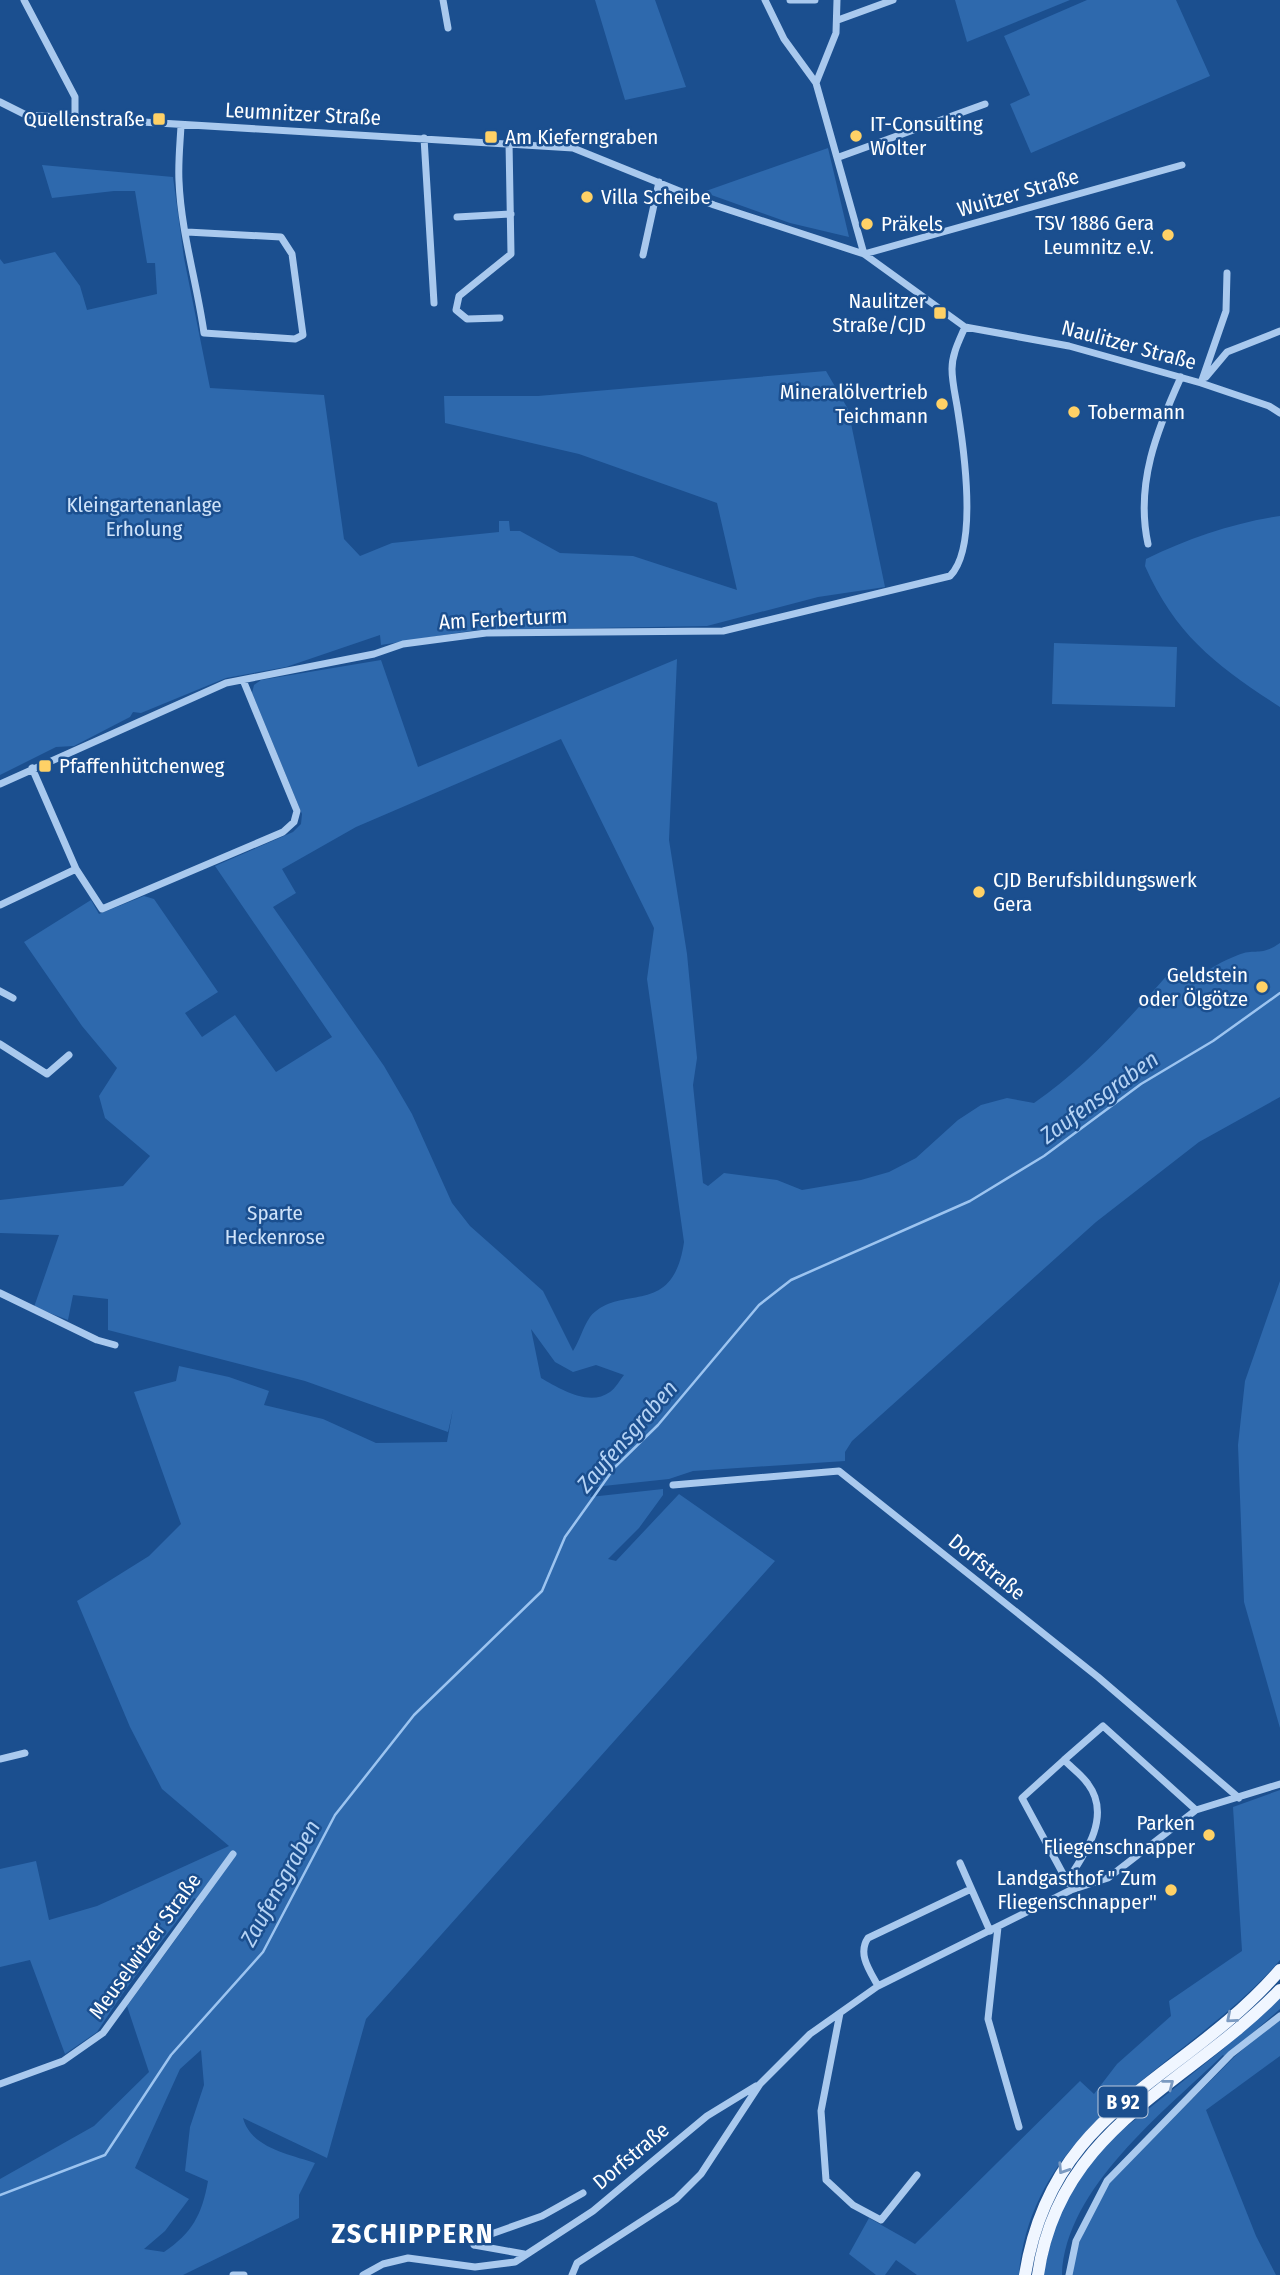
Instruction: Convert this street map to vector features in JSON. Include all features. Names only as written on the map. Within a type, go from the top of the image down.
[{"type":"main road","name":"B 92","points":[[1025,2275],[1030,2242],[1042,2208],[1069,2160],[1095,2129],[1125,2100],[1225,2024],[1280,1970]]},
{"type":"main road","name":"B 92","points":[[1038,2275],[1049,2224],[1080,2167],[1101,2140],[1129,2113],[1255,2016],[1280,1990]]},
{"type":"street","points":[[0,102],[26,115],[75,118],[75,97],[24,0]]},
{"type":"street","points":[[443,0],[448,28]]},
{"type":"street","points":[[765,0],[785,39],[816,83],[839,157],[864,254]]},
{"type":"street","points":[[790,0],[815,0]]},
{"type":"street","points":[[816,83],[836,33],[836,0]]},
{"type":"street","points":[[838,20],[892,0]]},
{"type":"street","points":[[839,157],[985,104]]},
{"type":"street","name":"Leumnitzer Straße","points":[[75,118],[181,126],[509,142],[573,148],[812,239],[864,254]]},
{"type":"street","points":[[181,126],[178,182],[204,333],[295,339],[303,335],[292,254],[281,237],[187,232]]},
{"type":"street","points":[[424,138],[434,303]]},
{"type":"street","points":[[500,318],[467,319],[456,310],[456,304],[459,296],[511,254],[509,142]]},
{"type":"street","name":"Wuitzer Straße","points":[[864,254],[1182,166]]},
{"type":"street","points":[[643,255],[659,182]]},
{"type":"street","points":[[457,217],[511,214]]},
{"type":"street","name":"Naulitzer Straße","points":[[864,254],[965,327],[1069,346],[1201,383],[1280,412]]},
{"type":"street","points":[[1201,383],[1226,311],[1227,273]]},
{"type":"street","name":"Am Ferberturm","points":[[0,784],[202,692],[243,680],[374,654],[402,644],[486,633],[723,631],[950,576],[963,554],[966,501],[964,450],[952,370],[954,351],[965,327]]},
{"type":"street","points":[[1201,383],[1227,352],[1280,331]]},
{"type":"street","points":[[1148,544],[1145,507],[1150,454],[1181,377]]},
{"type":"street","points":[[32,768],[76,869],[102,909],[151,890],[284,832],[294,822],[298,811],[243,680]]},
{"type":"street","points":[[0,905],[76,869]]},
{"type":"street","points":[[0,991],[13,999]]},
{"type":"street","points":[[0,1044],[47,1074],[69,1055]]},
{"type":"street","points":[[0,1293],[96,1340],[115,1345]]},
{"type":"street","name":"Dorfstraße","points":[[673,1485],[839,1471],[1098,1677],[1239,1798]]},
{"type":"street","points":[[1071,1890],[1023,1798],[1103,1726],[1196,1810]]},
{"type":"street","points":[[0,1759],[25,1753]]},
{"type":"street","points":[[1064,1760],[1090,1785],[1097,1808],[1094,1837],[1067,1881]]},
{"type":"street","name":"Dorfstraße","points":[[572,2275],[577,2263],[676,2199],[701,2174],[760,2084],[810,2034],[840,2012],[878,1986],[1071,1890],[1108,1878],[1196,1810],[1280,1784]]},
{"type":"street","name":"Meuselwitzer Straße","points":[[0,2084],[63,2061],[103,2033],[233,1854]]},
{"type":"street","points":[[960,1863],[971,1889],[994,1929],[988,2019],[1019,2127]]},
{"type":"street","points":[[878,1986],[863,1953],[863,1945],[868,1938],[971,1889]]},
{"type":"street","points":[[840,2012],[821,2111],[826,2180],[853,2205],[881,2220],[918,2175]]},
{"type":"street","points":[[1069,2275],[1076,2241],[1107,2181],[1231,2054],[1280,2015]]},
{"type":"street","name":"Dorfstraße","points":[[363,2275],[383,2264],[408,2258],[475,2267],[515,2262],[593,2211],[707,2116],[760,2084]]},
{"type":"street","name":"Dorfstraße","points":[[524,2254],[474,2245],[480,2238],[518,2227],[583,2193]]},
{"type":"street","points":[[233,2275],[244,2275]]},
{"type":"green space","points":[[595,0],[655,0],[686,87],[625,100]]},
{"type":"green space","points":[[955,0],[1070,0],[967,42]]},
{"type":"green space","points":[[1087,0],[1176,0],[1210,76],[1031,153],[1010,104],[1030,95],[1004,36]]},
{"type":"green space","points":[[828,148],[849,237],[790,223],[703,192]]},
{"type":"green space","name":"Kleingartenanlage Erholung","points":[[42,165],[173,177],[184,258],[210,388],[324,395],[344,539],[360,556],[392,543],[499,532],[499,521],[509,521],[510,531],[520,531],[560,553],[633,556],[737,590],[717,503],[579,454],[445,423],[444,396],[538,396],[826,371],[848,409],[885,587],[818,597],[707,626],[476,630],[381,645],[380,635],[286,667],[226,678],[141,713],[133,712],[130,717],[74,746],[56,747],[0,775],[0,259],[4,264],[55,252],[80,286],[87,310],[157,294],[155,263],[147,263],[135,191],[52,198]]},
{"type":"green space","points":[[1280,516],[1280,707],[1218,663],[1185,631],[1170,612],[1145,566],[1146,559],[1178,544],[1228,527]]},
{"type":"green space","points":[[1054,643],[1177,647],[1175,707],[1052,704]]},
{"type":"green space","name":"Sparte Heckenrose","points":[[677,659],[669,840],[687,954],[697,1058],[693,1085],[703,1183],[708,1186],[724,1173],[777,1180],[802,1190],[861,1180],[889,1172],[916,1158],[958,1120],[981,1105],[1007,1098],[1034,1103],[1089,1058],[1123,1025],[1170,972],[1183,971],[1193,979],[1232,957],[1268,950],[1280,943],[1280,1097],[1199,1142],[1096,1222],[852,1441],[845,1452],[845,1461],[693,1471],[669,1479],[594,1487],[590,1497],[663,1489],[663,1495],[639,1528],[608,1559],[616,1561],[679,1494],[775,1561],[366,2019],[327,2158],[243,2118],[247,2128],[262,2143],[315,2163],[299,2195],[299,2218],[183,2275],[0,2275],[0,2179],[94,2126],[149,2072],[127,2006],[202,1903],[194,1898],[97,2032],[65,2054],[30,1960],[0,1967],[0,1869],[36,1861],[49,1920],[97,1906],[229,1846],[162,1789],[130,1727],[77,1601],[149,1556],[181,1524],[134,1392],[176,1381],[179,1366],[229,1377],[269,1391],[264,1405],[323,1419],[376,1443],[447,1442],[453,1409],[448,1432],[305,1381],[108,1330],[108,1299],[73,1295],[68,1320],[34,1307],[59,1235],[0,1233],[0,1200],[123,1186],[150,1156],[105,1118],[99,1096],[117,1068],[82,1026],[24,942],[91,900],[99,914],[144,896],[154,899],[218,992],[185,1013],[202,1037],[235,1015],[276,1072],[332,1037],[215,866],[293,832],[301,824],[302,814],[252,693],[254,685],[261,680],[381,660],[418,767]],"holes":[[[561,739],[654,928],[647,979],[684,1242],[678,1266],[669,1282],[644,1296],[616,1301],[602,1307],[590,1317],[573,1351],[543,1291],[470,1226],[452,1203],[412,1114],[384,1066],[273,907],[296,893],[282,869],[356,827]],[[531,1329],[555,1362],[573,1372],[596,1365],[624,1375],[610,1392],[593,1398],[575,1395],[541,1378]],[[201,2050],[204,2085],[190,2127],[185,2171],[208,2181],[203,2204],[194,2222],[182,2238],[164,2252],[144,2249],[165,2231],[189,2199],[135,2168],[180,2069]]]},
{"type":"green space","points":[[1280,1281],[1280,1728],[1244,1602],[1238,1445],[1245,1381]]},
{"type":"green space","points":[[1280,1790],[1280,1960],[1243,1997],[1121,2098],[1084,2134],[1053,2175],[1030,2221],[1019,2275],[917,2275],[896,2260],[885,2275],[876,2275],[849,2254],[869,2218],[915,2244],[1080,2081],[1094,2094],[1117,2064],[1171,2016],[1169,2001],[1242,1951],[1233,1807]]},
{"type":"green space","points":[[1280,1998],[1280,2009],[1225,2057],[1223,2055],[1122,2153],[1080,2212],[1067,2243],[1062,2275],[1043,2275],[1055,2224],[1078,2179],[1106,2143],[1222,2050]]},
{"type":"green space","points":[[1280,2018],[1280,2056],[1206,2110],[1256,2236],[1276,2275],[1072,2275],[1076,2251],[1093,2209],[1110,2182],[1234,2057]]},
{"type":"waterway","name":"Zaufensgraben","points":[[0,2195],[105,2155],[171,2055],[263,1952],[335,1815],[414,1715],[542,1591],[565,1537],[615,1467],[658,1425],[759,1305],[791,1280],[970,1201],[1044,1156],[1141,1084],[1213,1041],[1280,993]]},
{"type":"place","name":"Quellenstraße","points":[[159,119]]},
{"type":"place","name":"IT-Consulting Wolter","points":[[856,136]]},
{"type":"place","name":"Am Kieferngraben","points":[[491,137]]},
{"type":"place","name":"Villa Scheibe","points":[[587,197]]},
{"type":"place","name":"Präkels","points":[[867,224]]},
{"type":"place","name":"TSV 1886 Gera Leumnitz e.V.","points":[[1168,235]]},
{"type":"place","name":"Naulitzer Straße/CJD","points":[[940,313]]},
{"type":"place","name":"Mineralölvertrieb Teichmann","points":[[942,404]]},
{"type":"place","name":"Tobermann","points":[[1074,412]]},
{"type":"place","name":"Pfaffenhütchenweg","points":[[45,766]]},
{"type":"place","name":"CJD Berufsbildungswerk Gera","points":[[979,892]]},
{"type":"place","name":"Geldstein oder Ölgötze","points":[[1262,987]]},
{"type":"place","name":"Parken Fliegenschnapper","points":[[1209,1835]]},
{"type":"place","name":"Landgasthof \" Zum Fliegenschnapper\"","points":[[1171,1890]]},
{"type":"district","name":"ZSCHIPPERN","points":[[413,2233]]}]
